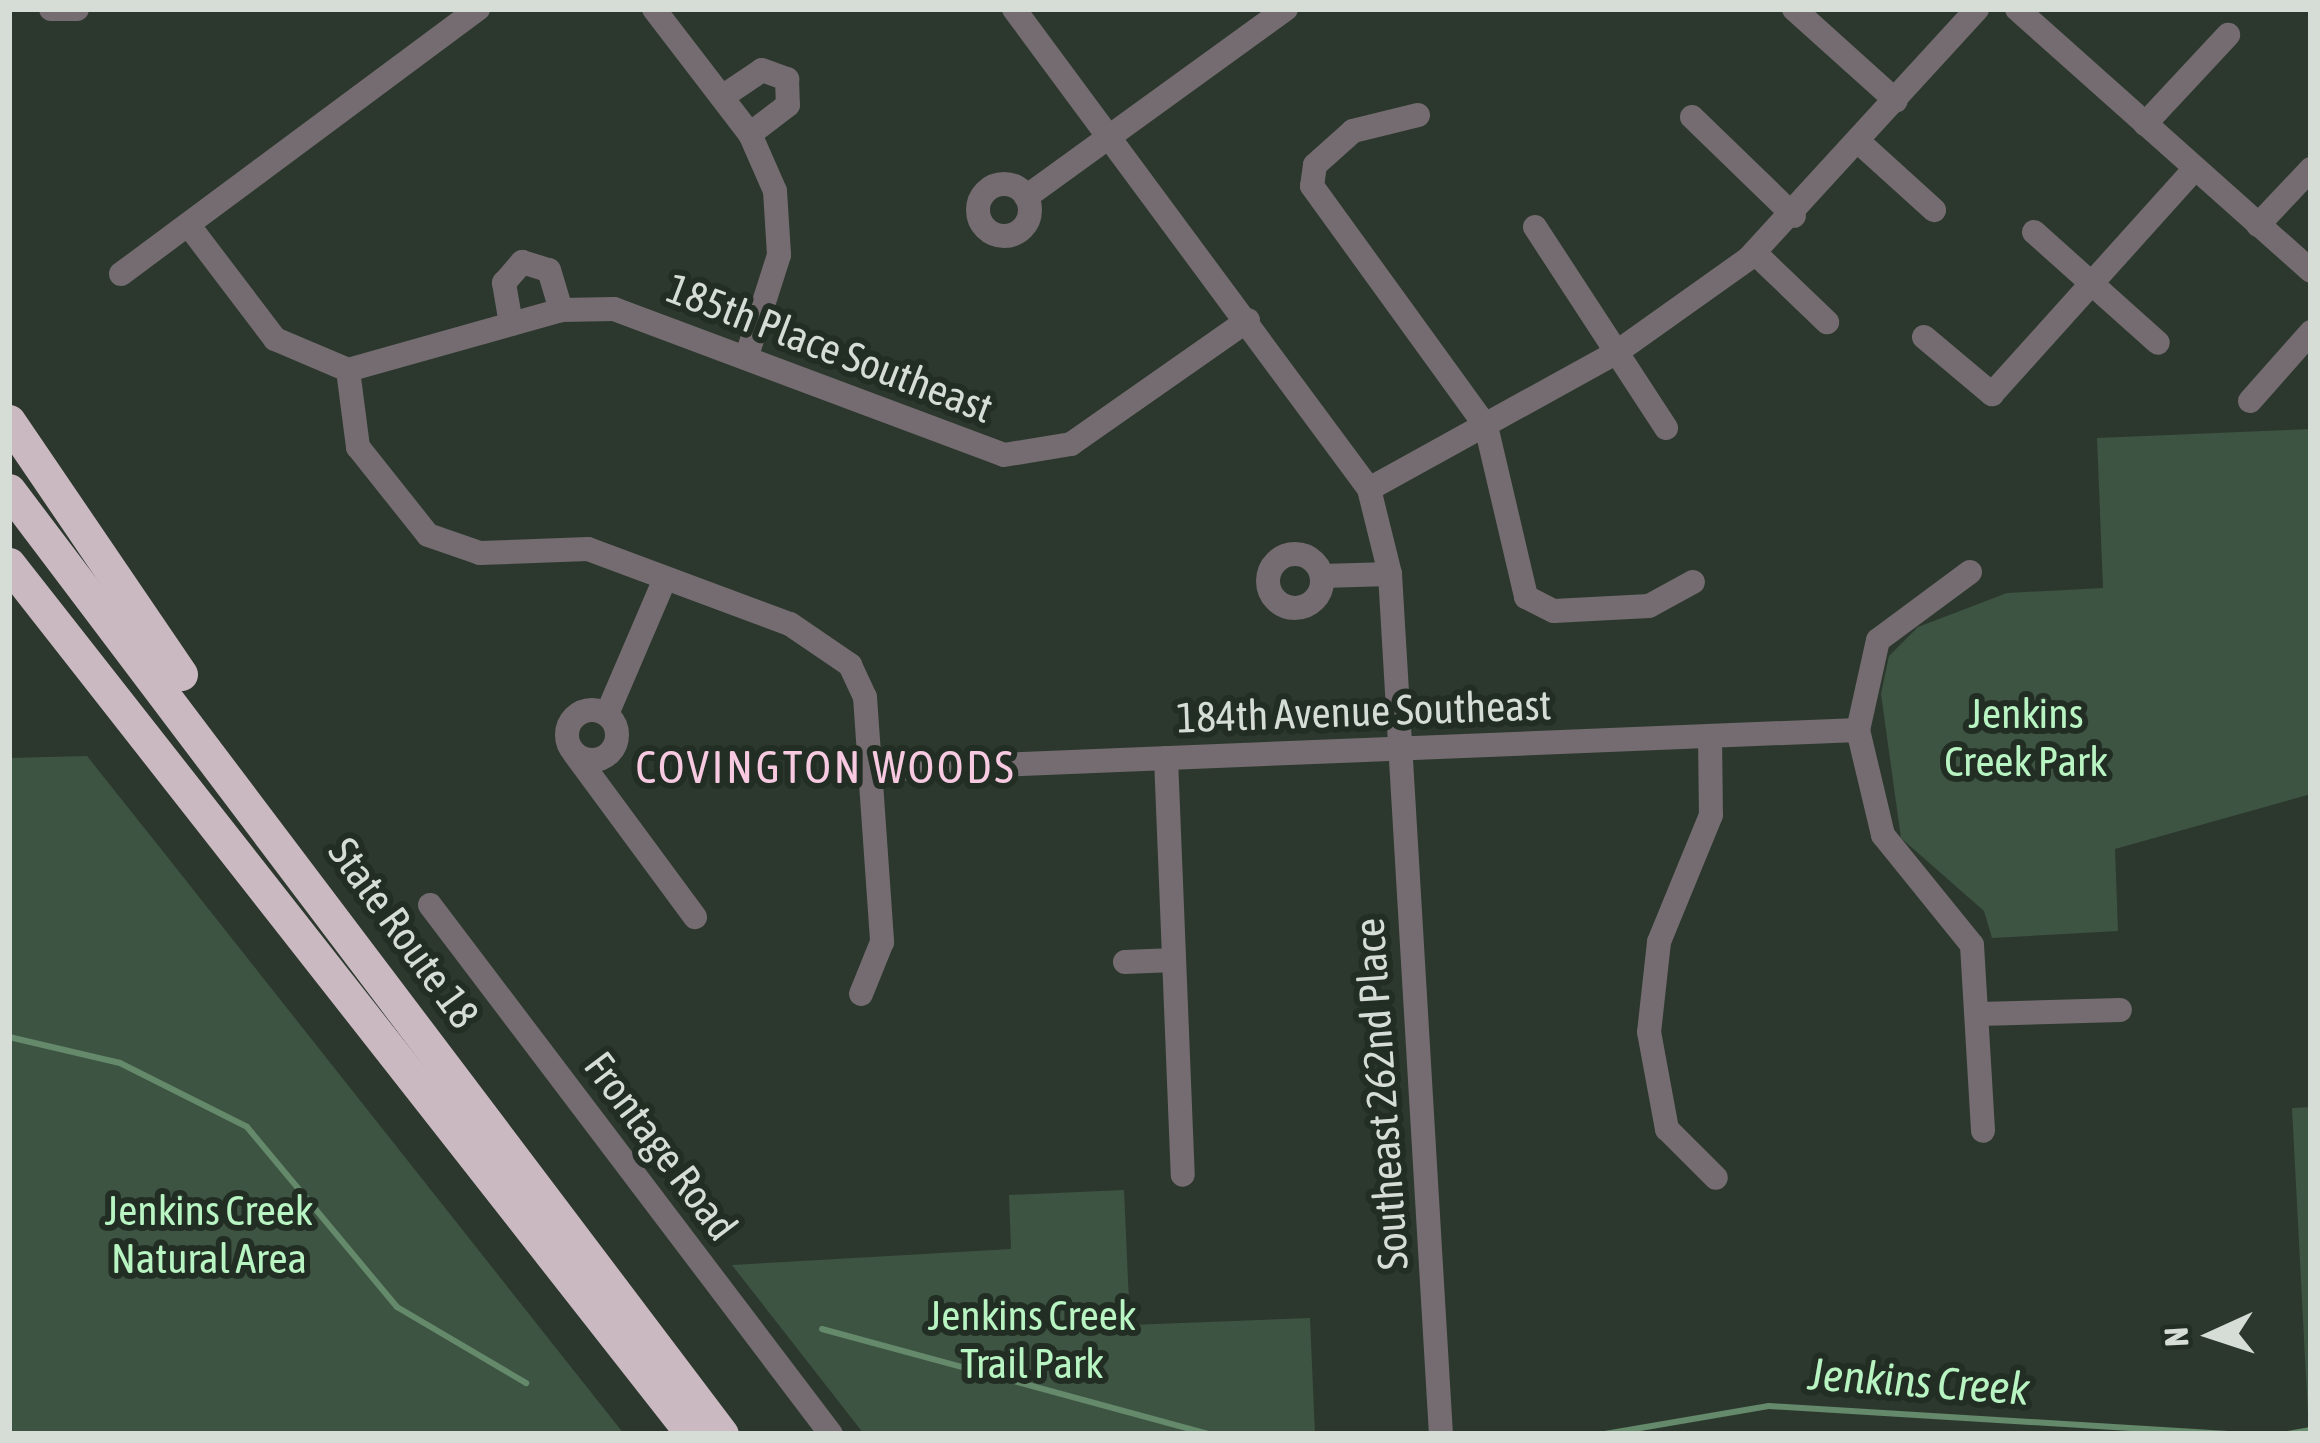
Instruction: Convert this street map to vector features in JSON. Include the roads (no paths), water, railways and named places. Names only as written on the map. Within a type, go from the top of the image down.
[{"type":"highway","points":[[9,421],[411,1020]]},
{"type":"highway","name":"State Route 18","points":[[9,490],[411,1020],[669,1386],[692,1434]]},
{"type":"highway","name":"State Route 18","points":[[9,564],[610,1306]]},
{"type":"highway","points":[[9,578],[123,706]]},
{"type":"highway","name":"State Route 18","points":[[669,1386],[722,1434]]},
{"type":"street","points":[[122,274],[478,9]]},
{"type":"street","points":[[655,9],[750,134],[780,235],[746,356]]},
{"type":"street","points":[[1014,9],[1117,139],[1369,489],[1616,352],[1755,253],[1794,216],[1977,9]]},
{"type":"street","points":[[1026,197],[1117,139],[1286,9]]},
{"type":"street","points":[[1795,9],[1896,100]]},
{"type":"street","points":[[2017,9],[2311,271]]},
{"type":"street","points":[[2145,124],[2228,34]]},
{"type":"street","points":[[722,97],[762,70],[787,79],[788,105],[750,134]]},
{"type":"street","points":[[1418,115],[1353,131],[1311,177],[1486,426],[1522,590],[1538,608],[1649,606],[1693,582]]},
{"type":"street","points":[[1692,117],[1794,216]]},
{"type":"street","points":[[1860,143],[1934,210]]},
{"type":"street","points":[[2258,225],[2311,169]]},
{"type":"street","points":[[1924,338],[1992,394],[2194,170]]},
{"type":"street","points":[[190,227],[275,339],[348,370],[358,447],[428,535],[481,553],[588,549],[790,624],[850,665],[873,770],[883,942],[861,994]]},
{"type":"street","points":[[1535,227],[1666,428]]},
{"type":"street","points":[[2034,232],[2158,343]]},
{"type":"street","points":[[1755,253],[1828,322]]},
{"type":"street","points":[[511,324],[504,284],[522,262],[549,270],[561,310]]},
{"type":"street","name":"185th Place Southeast","points":[[348,370],[561,310],[614,309],[1004,455],[1071,444],[1248,320]]},
{"type":"street","points":[[2251,401],[2311,332]]},
{"type":"street","name":"Southeast 262nd Place","points":[[1369,489],[1390,574],[1441,1434]]},
{"type":"street","points":[[1970,572],[1878,640],[1858,730],[1883,835],[1972,945],[1983,1131]]},
{"type":"street","points":[[1322,576],[1390,574]]},
{"type":"street","points":[[574,753],[611,751],[607,714],[665,580]]},
{"type":"street","points":[[607,714],[575,715],[574,753],[695,917]]},
{"type":"street","name":"184th Avenue Southeast","points":[[873,770],[1858,730]]},
{"type":"street","points":[[1710,736],[1708,830],[1659,942],[1649,1032],[1667,1129],[1716,1178]]},
{"type":"street","points":[[1166,758],[1183,1174]]},
{"type":"street","name":"Frontage Road","points":[[430,905],[831,1434]]},
{"type":"street","points":[[1125,962],[1174,960]]},
{"type":"street","points":[[1979,1013],[2120,1010]]},
{"type":"waterway","name":"Jenkins Creek","points":[[9,1037],[120,1063],[247,1127],[397,1307],[526,1383]]},
{"type":"waterway","name":"Jenkins Creek","points":[[822,1329],[1208,1434]]},
{"type":"waterway","name":"Jenkins Creek","points":[[1605,1434],[1769,1406],[2232,1434]]},
{"type":"waterway","name":"Jenkins Creek","points":[[2288,1434],[2311,1430]]},
{"type":"district","name":"COVINGTON WOODS","points":[[826,768]]},
{"type":"park label","name":"Jenkins Creek Park","points":[[2026,737]]},
{"type":"park label","name":"Jenkins Creek Natural Area","points":[[209,1234]]},
{"type":"park label","name":"Jenkins Creek Trail Park","points":[[1032,1339]]}]
